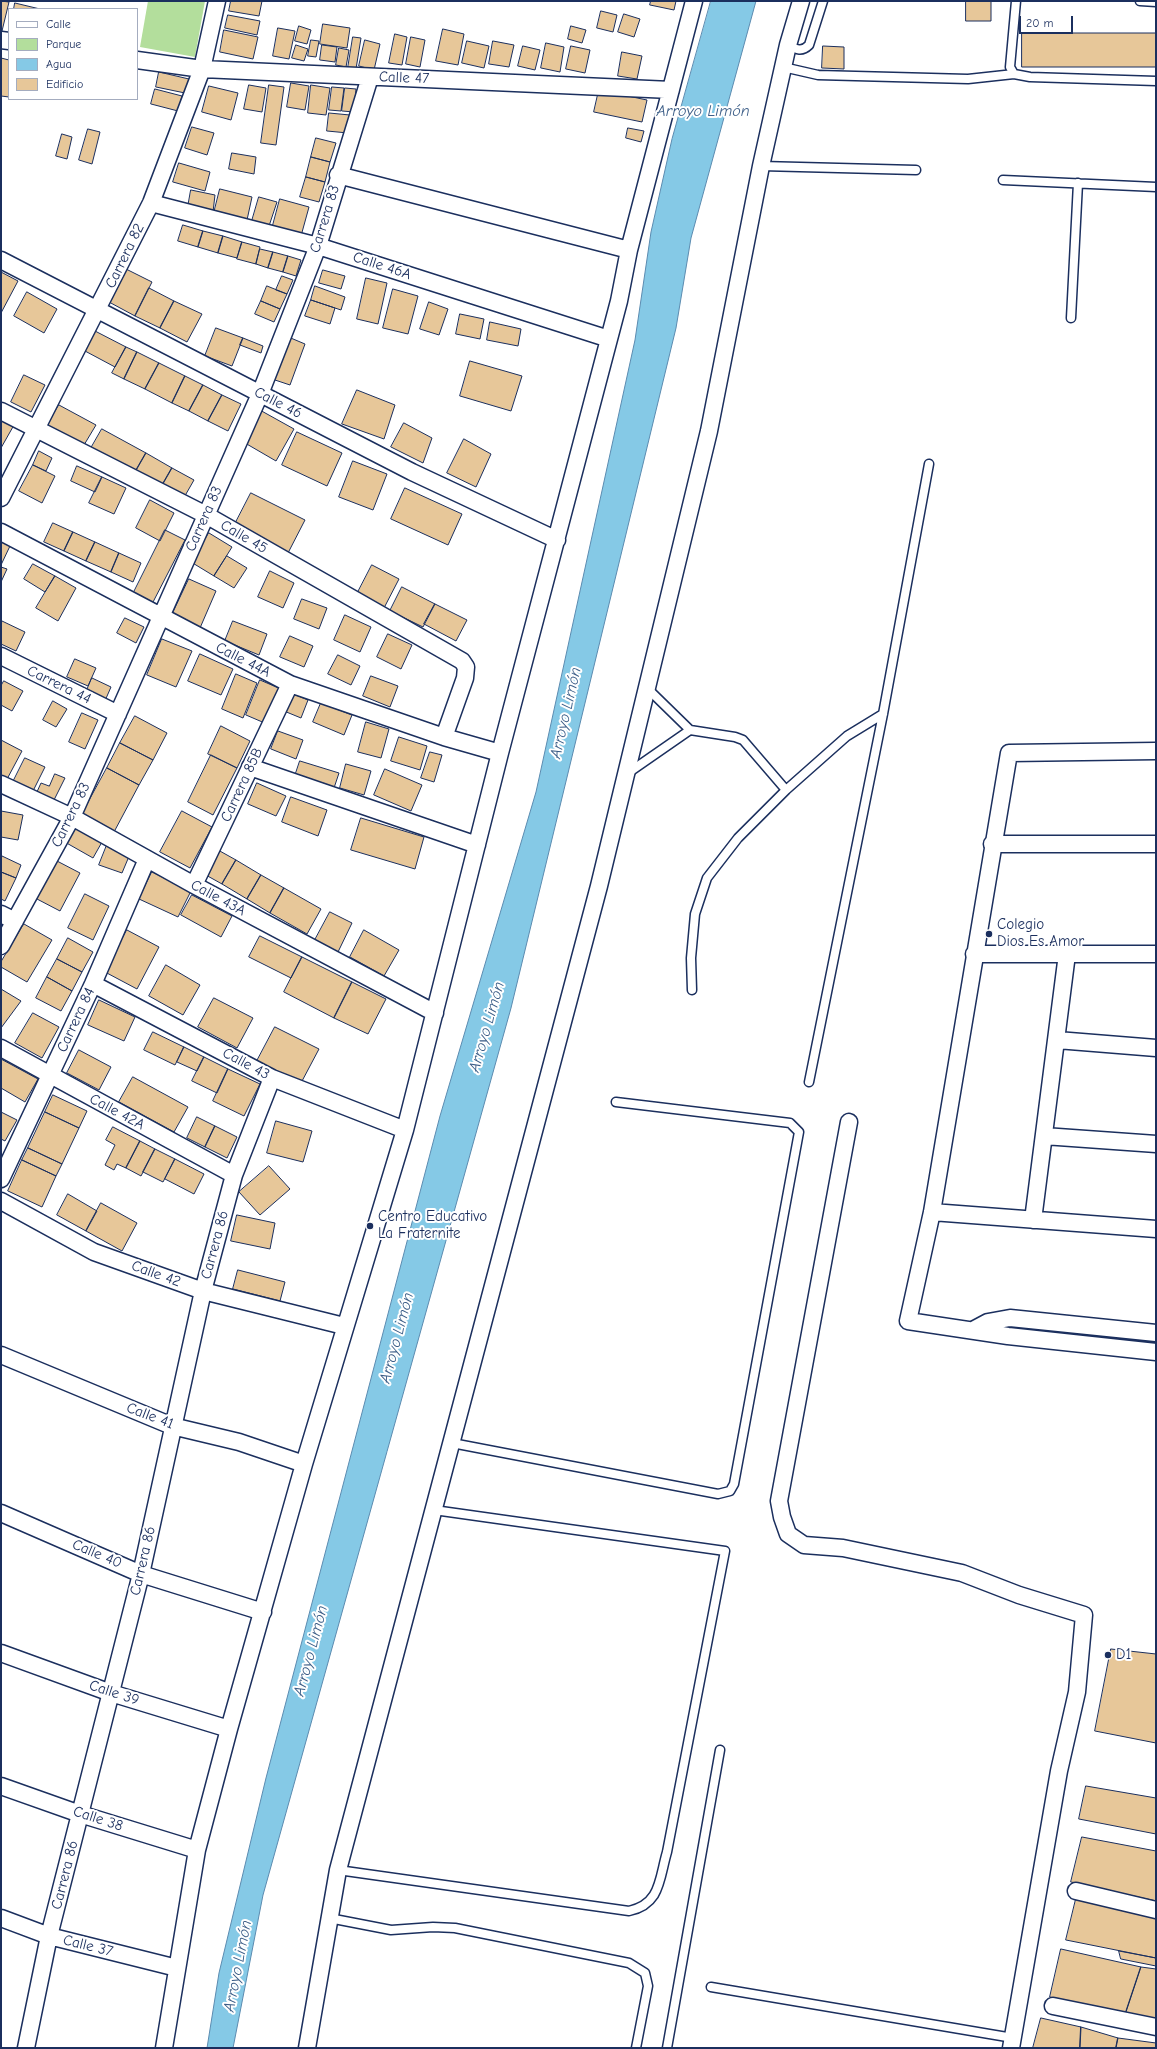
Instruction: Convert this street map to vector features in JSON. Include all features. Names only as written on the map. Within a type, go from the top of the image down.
[{"type":"street","name":"Carrera 82","points":[[1,498],[98,310],[151,203],[202,69],[217,1]]},
{"type":"street","points":[[164,2048],[197,1850],[229,1730],[304,1464],[344,1326],[405,1130],[500,753],[609,339],[630,250],[694,1]]},
{"type":"street","points":[[307,2048],[338,1870],[599,886],[709,432],[761,166],[788,45],[800,1]]},
{"type":"street","name":"Calle 47","points":[[138,60],[202,69],[671,90]]},
{"type":"street","name":"Carrera 83","points":[[1,946],[8,917],[72,817],[260,394],[318,246],[338,175],[370,77]]},
{"type":"street","points":[[338,175],[630,250]]},
{"type":"street","name":"Calle 46A","points":[[151,203],[318,246],[609,339]]},
{"type":"street","name":"Calle 46","points":[[1,260],[412,472],[557,540]]},
{"type":"street","name":"Calle 45","points":[[1,411],[206,516],[462,661],[466,667],[465,678],[444,737]]},
{"type":"street","name":"Calle 44A","points":[[1,532],[290,684],[444,737],[500,753]]},
{"type":"street","name":"Carrera 44","points":[[1,656],[118,714]]},
{"type":"street","name":"Carrera 85B","points":[[194,886],[290,684]]},
{"type":"street","points":[[1156,751],[1009,753],[992,844],[932,1212],[908,1321],[1008,1336],[1156,1352]]},
{"type":"street","points":[[250,767],[477,845]]},
{"type":"street","name":"Calle 43A","points":[[1,784],[72,817],[194,886],[435,1013]]},
{"type":"street","points":[[992,844],[1156,844]]},
{"type":"street","name":"Carrera 84","points":[[1,1179],[93,984],[146,859]]},
{"type":"street","points":[[974,954],[1156,954]]},
{"type":"street","points":[[1033,1220],[1068,954]]},
{"type":"street","name":"Calle 43","points":[[93,984],[272,1078],[405,1130]]},
{"type":"street","points":[[1057,1040],[1156,1048]]},
{"type":"street","name":"Calle 42A","points":[[1,1048],[234,1175]]},
{"type":"street","name":"Carrera 86","points":[[26,2048],[49,1936],[141,1574],[172,1426],[203,1291],[234,1175],[272,1078]]},
{"type":"street","points":[[849,1122],[779,1501],[782,1518],[788,1534],[804,1545],[843,1548],[962,1573],[1019,1595],[1084,1615],[1077,1692],[1059,1771],[1012,2043]]},
{"type":"street","points":[[1044,1136],[1156,1144]]},
{"type":"street","name":"Calle 42","points":[[1,1201],[94,1252],[203,1291],[344,1326]]},
{"type":"street","points":[[932,1212],[1156,1229]]},
{"type":"street","points":[[973,1330],[988,1322],[1010,1318],[1156,1333]]},
{"type":"street","name":"Calle 41","points":[[1,1355],[172,1426],[239,1442],[304,1464]]},
{"type":"street","name":"Calle 40","points":[[1,1513],[141,1574],[263,1612]]},
{"type":"street","name":"Calle 39","points":[[1,1653],[111,1693],[229,1730]]},
{"type":"street","name":"Calle 38","points":[[1,1786],[80,1814],[197,1850]]},
{"type":"street","points":[[1076,1891],[1156,1910]]},
{"type":"street","name":"Calle 37","points":[[1,1918],[49,1936],[177,1968]]},
{"type":"street","points":[[1053,2006],[1156,2027]]},
{"type":"lane","points":[[788,45],[798,50],[805,49],[809,46],[824,1]]},
{"type":"lane","points":[[1014,74],[1010,67],[1016,1]]},
{"type":"lane","points":[[1140,1],[1156,2]]},
{"type":"lane","points":[[783,68],[818,75],[968,79],[1014,74],[1030,77],[1156,81]]},
{"type":"lane","points":[[761,166],[916,170]]},
{"type":"lane","points":[[1003,180],[1156,187]]},
{"type":"lane","points":[[1071,318],[1078,183]]},
{"type":"lane","points":[[809,1082],[883,714],[929,464]]},
{"type":"lane","points":[[647,688],[690,730],[735,737],[743,740],[786,790]]},
{"type":"lane","points":[[692,990],[691,958],[695,914],[706,878],[738,838],[786,790],[847,736],[883,714]]},
{"type":"lane","points":[[626,775],[690,730]]},
{"type":"lane","points":[[452,1443],[718,1494],[730,1491],[734,1484],[746,1430],[799,1132],[790,1124],[616,1102]]},
{"type":"lane","points":[[338,1870],[629,1910],[640,1908],[648,1904],[654,1897],[667,1852],[725,1551],[434,1510]]},
{"type":"lane","points":[[667,2048],[720,1750]]},
{"type":"lane","points":[[329,1918],[391,1930],[433,1927],[455,1928],[629,1963],[645,1973],[648,1986],[636,2048]]},
{"type":"lane","points":[[711,1988],[1012,2043]]},
{"type":"green space","points":[[148,1],[205,1],[195,57],[140,47]]},
{"type":"water","name":"Arroyo Limón","points":[[711,1],[756,1],[691,238],[676,328],[511,1008],[263,1895],[233,2048],[207,2048],[219,1973],[266,1778],[440,1116],[536,792],[635,340],[651,232],[672,139]]},
{"type":"building","points":[[1,1],[9,2],[2,31],[1,31]]},
{"type":"building","points":[[231,1],[262,1],[259,16],[229,11]]},
{"type":"building","points":[[651,1],[676,1],[674,10],[650,5]]},
{"type":"building","points":[[966,1],[991,1],[991,21],[966,21]]},
{"type":"building","points":[[15,3],[36,8],[14,8]]},
{"type":"building","points":[[601,11],[617,15],[613,32],[597,28]]},
{"type":"building","points":[[624,14],[640,19],[634,37],[618,32]]},
{"type":"building","points":[[228,15],[260,21],[257,35],[225,28]]},
{"type":"building","points":[[323,24],[350,28],[347,48],[320,44]]},
{"type":"building","points":[[299,26],[311,30],[307,44],[295,41]]},
{"type":"building","points":[[571,26],[586,30],[582,43],[568,39]]},
{"type":"building","points":[[278,28],[295,31],[289,59],[273,56]]},
{"type":"building","points":[[443,29],[464,34],[458,65],[436,61]]},
{"type":"building","points":[[224,30],[258,37],[253,59],[220,52]]},
{"type":"building","points":[[1022,33],[1156,33],[1156,67],[1022,67]]},
{"type":"building","points":[[395,34],[407,37],[402,65],[389,63]]},
{"type":"building","points":[[353,37],[361,38],[356,69],[348,68]]},
{"type":"building","points":[[411,37],[425,40],[420,67],[406,64]]},
{"type":"building","points":[[311,40],[319,41],[316,57],[308,56]]},
{"type":"building","points":[[365,40],[380,44],[374,70],[359,66]]},
{"type":"building","points":[[467,41],[489,46],[484,68],[462,63]]},
{"type":"building","points":[[493,41],[514,45],[509,67],[489,64]]},
{"type":"building","points":[[546,43],[564,47],[560,72],[541,68]]},
{"type":"building","points":[[296,45],[308,49],[304,61],[292,58]]},
{"type":"building","points":[[322,45],[337,47],[335,62],[320,60]]},
{"type":"building","points":[[523,46],[540,50],[535,70],[518,66]]},
{"type":"building","points":[[571,46],[590,50],[585,73],[566,69]]},
{"type":"building","points":[[823,46],[844,47],[844,69],[822,68]]},
{"type":"building","points":[[339,48],[349,50],[346,67],[336,65]]},
{"type":"building","points":[[622,52],[642,56],[637,79],[618,76]]},
{"type":"building","points":[[1,58],[8,60],[8,97],[1,96]]},
{"type":"building","points":[[159,72],[189,79],[185,93],[156,87]]},
{"type":"building","points":[[291,83],[309,86],[305,110],[287,107]]},
{"type":"building","points":[[249,85],[266,88],[262,112],[244,109]]},
{"type":"building","points":[[269,85],[284,87],[276,145],[261,143]]},
{"type":"building","points":[[311,85],[330,88],[326,115],[308,113]]},
{"type":"building","points":[[209,86],[238,93],[231,120],[202,112]]},
{"type":"building","points":[[332,87],[344,88],[341,111],[329,110]]},
{"type":"building","points":[[345,88],[356,89],[354,112],[342,111]]},
{"type":"building","points":[[155,89],[182,96],[178,111],[151,104]]},
{"type":"building","points":[[599,90],[647,100],[642,122],[594,112]]},
{"type":"building","points":[[329,113],[350,115],[348,133],[327,131]]},
{"type":"building","points":[[192,127],[214,133],[207,155],[185,148]]},
{"type":"building","points":[[628,128],[644,131],[641,142],[626,138]]},
{"type":"building","points":[[88,129],[100,132],[92,164],[79,160]]},
{"type":"building","points":[[62,134],[72,137],[67,159],[56,156]]},
{"type":"building","points":[[316,138],[336,143],[330,162],[311,157]]},
{"type":"building","points":[[232,153],[256,157],[254,174],[229,169]]},
{"type":"building","points":[[311,157],[330,162],[325,182],[306,177]]},
{"type":"building","points":[[179,163],[210,172],[205,191],[173,182]]},
{"type":"building","points":[[306,177],[325,182],[319,202],[300,197]]},
{"type":"building","points":[[220,189],[252,197],[247,220],[214,213]]},
{"type":"building","points":[[191,190],[215,195],[213,212],[188,207]]},
{"type":"building","points":[[259,197],[277,202],[269,226],[252,221]]},
{"type":"building","points":[[280,199],[309,207],[301,236],[272,229]]},
{"type":"building","points":[[183,225],[203,231],[198,247],[178,241]]},
{"type":"building","points":[[203,231],[223,236],[218,253],[198,247]]},
{"type":"building","points":[[223,236],[242,242],[237,258],[218,253]]},
{"type":"building","points":[[242,242],[260,247],[256,264],[237,259]]},
{"type":"building","points":[[260,249],[273,252],[268,268],[256,264]]},
{"type":"building","points":[[273,252],[288,256],[283,272],[268,268]]},
{"type":"building","points":[[288,256],[301,260],[296,276],[283,272]]},
{"type":"building","points":[[126,269],[152,282],[135,316],[109,302]]},
{"type":"building","points":[[323,270],[345,276],[341,289],[319,283]]},
{"type":"building","points":[[1,272],[18,281],[1,313]]},
{"type":"building","points":[[282,276],[293,280],[287,294],[276,290]]},
{"type":"building","points":[[366,278],[387,283],[378,324],[357,319]]},
{"type":"building","points":[[267,286],[287,294],[280,309],[261,301]]},
{"type":"building","points":[[315,286],[345,297],[341,310],[311,300]]},
{"type":"building","points":[[149,288],[174,301],[160,328],[135,316]]},
{"type":"building","points":[[393,289],[418,296],[408,334],[383,328]]},
{"type":"building","points":[[27,292],[57,309],[44,333],[14,316]]},
{"type":"building","points":[[311,300],[335,308],[330,324],[305,316]]},
{"type":"building","points":[[174,301],[202,314],[187,342],[160,328]]},
{"type":"building","points":[[261,301],[280,309],[274,322],[255,314]]},
{"type":"building","points":[[429,302],[448,309],[439,335],[420,329]]},
{"type":"building","points":[[460,314],[484,319],[480,339],[456,334]]},
{"type":"building","points":[[490,322],[521,329],[518,346],[487,340]]},
{"type":"building","points":[[216,328],[243,338],[232,366],[205,356]]},
{"type":"building","points":[[95,331],[126,347],[115,367],[85,351]]},
{"type":"building","points":[[286,336],[305,344],[290,385],[269,378]]},
{"type":"building","points":[[243,338],[263,346],[261,353],[240,345]]},
{"type":"building","points":[[126,347],[137,352],[124,379],[112,373]]},
{"type":"building","points":[[137,352],[159,363],[145,389],[124,379]]},
{"type":"building","points":[[470,361],[522,376],[511,411],[460,396]]},
{"type":"building","points":[[159,363],[185,376],[172,403],[145,389]]},
{"type":"building","points":[[24,375],[45,385],[31,412],[11,402]]},
{"type":"building","points":[[185,376],[203,385],[189,411],[172,403]]},
{"type":"building","points":[[203,385],[222,395],[208,421],[189,411]]},
{"type":"building","points":[[357,390],[395,405],[384,439],[342,424]]},
{"type":"building","points":[[222,395],[241,404],[228,431],[208,421]]},
{"type":"building","points":[[59,405],[96,425],[84,445],[47,425]]},
{"type":"building","points":[[258,409],[294,429],[276,461],[245,443]]},
{"type":"building","points":[[1,418],[14,425],[1,448]]},
{"type":"building","points":[[404,423],[432,438],[423,463],[391,447]]},
{"type":"building","points":[[102,429],[146,453],[134,474],[90,450]]},
{"type":"building","points":[[297,432],[342,453],[327,486],[282,465]]},
{"type":"building","points":[[464,439],[491,454],[476,487],[447,473]]},
{"type":"building","points":[[39,451],[52,458],[46,471],[33,465]]},
{"type":"building","points":[[146,453],[172,468],[160,489],[134,474]]},
{"type":"building","points":[[353,461],[387,474],[373,510],[339,497]]},
{"type":"building","points":[[33,465],[55,476],[42,503],[19,491]]},
{"type":"building","points":[[77,466],[102,477],[95,492],[71,481]]},
{"type":"building","points":[[172,468],[194,480],[182,501],[160,489]]},
{"type":"building","points":[[102,477],[126,488],[114,514],[89,503]]},
{"type":"building","points":[[405,488],[462,514],[448,545],[391,519]]},
{"type":"building","points":[[251,493],[305,520],[288,553],[234,526]]},
{"type":"building","points":[[150,500],[174,513],[160,541],[136,528]]},
{"type":"building","points":[[53,523],[73,532],[64,551],[44,542]]},
{"type":"building","points":[[165,530],[185,540],[152,604],[133,594]]},
{"type":"building","points":[[73,532],[95,542],[86,561],[64,551]]},
{"type":"building","points":[[209,533],[232,547],[214,576],[191,562]]},
{"type":"building","points":[[1,542],[10,546],[1,565]]},
{"type":"building","points":[[95,542],[119,553],[111,572],[86,561]]},
{"type":"building","points":[[119,553],[141,563],[133,582],[111,572]]},
{"type":"building","points":[[227,556],[247,568],[234,588],[214,576]]},
{"type":"building","points":[[33,564],[55,576],[45,592],[24,579]]},
{"type":"building","points":[[372,565],[399,579],[384,608],[357,594]]},
{"type":"building","points":[[1,567],[7,569],[1,582]]},
{"type":"building","points":[[270,571],[294,583],[283,608],[258,597]]},
{"type":"building","points":[[55,576],[76,588],[58,621],[36,608]]},
{"type":"building","points":[[189,579],[216,591],[200,628],[172,615]]},
{"type":"building","points":[[402,587],[435,604],[423,627],[390,611]]},
{"type":"building","points":[[302,599],[327,608],[319,629],[294,619]]},
{"type":"building","points":[[435,604],[467,620],[456,641],[424,624]]},
{"type":"building","points":[[345,615],[371,627],[360,652],[334,640]]},
{"type":"building","points":[[125,618],[144,627],[136,643],[117,633]]},
{"type":"building","points":[[2,621],[25,632],[16,651],[1,644]]},
{"type":"building","points":[[233,621],[267,634],[259,655],[225,641]]},
{"type":"building","points":[[388,634],[412,645],[401,669],[377,657]]},
{"type":"building","points":[[290,636],[313,646],[304,667],[280,657]]},
{"type":"building","points":[[162,639],[192,651],[176,687],[147,675]]},
{"type":"building","points":[[200,654],[233,669],[221,695],[188,681]]},
{"type":"building","points":[[338,655],[360,666],[351,685],[328,674]]},
{"type":"building","points":[[75,659],[96,668],[88,686],[67,677]]},
{"type":"building","points":[[236,674],[257,683],[243,718],[222,709]]},
{"type":"building","points":[[371,676],[398,686],[390,707],[363,696]]},
{"type":"building","points":[[92,678],[111,687],[104,703],[85,695]]},
{"type":"building","points":[[260,680],[281,689],[267,724],[246,715]]},
{"type":"building","points":[[4,681],[23,691],[12,711],[1,705],[1,686]]},
{"type":"building","points":[[291,693],[308,700],[301,718],[284,711]]},
{"type":"building","points":[[53,701],[67,709],[56,727],[43,720]]},
{"type":"building","points":[[321,703],[352,715],[344,735],[313,722]]},
{"type":"building","points":[[82,713],[98,720],[85,749],[69,742]]},
{"type":"building","points":[[135,716],[167,733],[153,760],[120,743]]},
{"type":"building","points":[[366,722],[389,729],[381,758],[358,752]]},
{"type":"building","points":[[221,726],[250,741],[237,768],[208,754]]},
{"type":"building","points":[[278,731],[303,740],[296,759],[271,749]]},
{"type":"building","points":[[399,737],[427,746],[420,770],[391,761]]},
{"type":"building","points":[[1,740],[22,751],[6,781],[1,778]]},
{"type":"building","points":[[120,743],[153,760],[139,785],[107,768]]},
{"type":"building","points":[[430,752],[442,755],[434,782],[421,778]]},
{"type":"building","points":[[211,755],[237,768],[213,815],[188,802]]},
{"type":"building","points":[[25,758],[45,767],[32,793],[12,784]]},
{"type":"building","points":[[300,761],[339,773],[333,791],[294,779]]},
{"type":"building","points":[[346,764],[371,771],[364,795],[340,788]]},
{"type":"building","points":[[107,768],[139,785],[114,832],[82,814]]},
{"type":"building","points":[[385,769],[422,785],[411,811],[374,795]]},
{"type":"building","points":[[55,774],[65,778],[53,802],[36,794],[41,783],[49,786]]},
{"type":"building","points":[[257,783],[286,796],[276,816],[248,804]]},
{"type":"building","points":[[291,797],[327,810],[318,836],[282,822]]},
{"type":"building","points":[[1,811],[23,815],[18,840],[1,837]]},
{"type":"building","points":[[182,811],[212,827],[190,868],[160,852]]},
{"type":"building","points":[[361,818],[424,837],[415,869],[351,850]]},
{"type":"building","points":[[72,825],[102,842],[93,858],[63,841]]},
{"type":"building","points":[[107,845],[130,854],[122,873],[99,865]]},
{"type":"building","points":[[218,850],[236,860],[222,884],[204,874]]},
{"type":"building","points":[[2,856],[21,865],[16,878],[1,872]]},
{"type":"building","points":[[236,860],[261,875],[247,899],[222,884]]},
{"type":"building","points":[[57,861],[80,873],[60,911],[37,899]]},
{"type":"building","points":[[1,872],[16,878],[5,901],[1,899]]},
{"type":"building","points":[[152,872],[191,891],[178,917],[139,899]]},
{"type":"building","points":[[261,875],[284,888],[270,913],[247,899]]},
{"type":"building","points":[[284,888],[321,909],[307,934],[270,913]]},
{"type":"building","points":[[85,894],[109,906],[93,940],[68,928]]},
{"type":"building","points":[[192,895],[232,916],[221,937],[181,915]]},
{"type":"building","points":[[330,912],[352,923],[338,952],[315,940]]},
{"type":"building","points":[[24,924],[52,940],[27,982],[1,967],[1,962]]},
{"type":"building","points":[[127,930],[159,947],[137,989],[105,972]]},
{"type":"building","points":[[364,930],[399,950],[384,976],[350,957]]},
{"type":"building","points":[[260,936],[302,957],[291,978],[249,957]]},
{"type":"building","points":[[68,938],[93,952],[82,972],[57,959]]},
{"type":"building","points":[[302,957],[352,982],[334,1018],[284,992]]},
{"type":"building","points":[[57,959],[82,972],[72,991],[47,977]]},
{"type":"building","points":[[166,965],[200,985],[183,1015],[149,996]]},
{"type":"building","points":[[47,977],[72,991],[61,1011],[36,998]]},
{"type":"building","points":[[352,982],[386,999],[368,1034],[334,1018]]},
{"type":"building","points":[[1,989],[21,1001],[1,1028]]},
{"type":"building","points":[[214,998],[253,1018],[237,1048],[198,1027]]},
{"type":"building","points":[[99,1000],[135,1017],[124,1041],[88,1025]]},
{"type":"building","points":[[33,1013],[59,1027],[42,1058],[15,1043]]},
{"type":"building","points":[[275,1027],[319,1049],[301,1083],[257,1061]]},
{"type":"building","points":[[153,1032],[184,1047],[175,1065],[144,1050]]},
{"type":"building","points":[[184,1047],[204,1057],[197,1071],[177,1062]]},
{"type":"building","points":[[79,1050],[111,1067],[99,1090],[67,1073]]},
{"type":"building","points":[[204,1057],[228,1069],[217,1093],[192,1081]]},
{"type":"building","points":[[1,1059],[38,1079],[25,1102],[1,1088]]},
{"type":"building","points":[[228,1069],[260,1084],[244,1116],[213,1101]]},
{"type":"building","points":[[133,1077],[188,1107],[174,1132],[119,1102]]},
{"type":"building","points":[[53,1095],[87,1111],[79,1128],[45,1112]]},
{"type":"building","points":[[1,1112],[17,1120],[5,1141],[1,1139]]},
{"type":"building","points":[[45,1112],[79,1128],[62,1164],[28,1148]]},
{"type":"building","points":[[197,1117],[215,1126],[205,1147],[187,1138]]},
{"type":"building","points":[[276,1121],[312,1131],[303,1162],[267,1153]]},
{"type":"building","points":[[215,1126],[237,1137],[227,1158],[205,1147]]},
{"type":"building","points":[[113,1127],[140,1141],[126,1168],[117,1164],[114,1170],[105,1165],[115,1145],[106,1140]]},
{"type":"building","points":[[140,1141],[155,1149],[141,1176],[126,1168]]},
{"type":"building","points":[[28,1148],[62,1164],[56,1176],[22,1160]]},
{"type":"building","points":[[155,1149],[175,1159],[163,1182],[143,1172]]},
{"type":"building","points":[[175,1159],[204,1174],[194,1194],[165,1179]]},
{"type":"building","points":[[22,1160],[56,1176],[42,1207],[8,1191]]},
{"type":"building","points":[[269,1166],[290,1189],[260,1215],[239,1192]]},
{"type":"building","points":[[68,1194],[97,1211],[86,1231],[57,1215]]},
{"type":"building","points":[[101,1203],[137,1223],[122,1251],[86,1231]]},
{"type":"building","points":[[237,1215],[275,1223],[270,1249],[231,1241]]},
{"type":"building","points":[[238,1270],[285,1282],[280,1301],[233,1289]]},
{"type":"building","points":[[1111,1649],[1156,1654],[1156,1743],[1095,1731]]},
{"type":"building","points":[[1086,1786],[1156,1798],[1156,1834],[1079,1819]]},
{"type":"building","points":[[1082,1837],[1156,1851],[1156,1901],[1071,1882]]},
{"type":"building","points":[[1076,1899],[1156,1917],[1156,1958],[1066,1940]]},
{"type":"building","points":[[1061,1949],[1141,1967],[1125,2015],[1050,1997]]},
{"type":"building","points":[[1119,1951],[1156,1958],[1156,1966],[1121,1959]]},
{"type":"building","points":[[1141,1967],[1156,1969],[1156,2023],[1125,2015]]},
{"type":"building","points":[[1041,2018],[1081,2027],[1080,2048],[1033,2048]]},
{"type":"building","points":[[1081,2027],[1118,2038],[1116,2048],[1080,2048]]},
{"type":"building","points":[[1118,2038],[1156,2043],[1156,2048],[1116,2048]]},
{"type":"place","name":"Colegio Dios Es Amor","points":[[989,934]]},
{"type":"place","name":"Centro Educativo La Fraternite","points":[[370,1226]]},
{"type":"place","name":"D1","points":[[1108,1655]]}]
